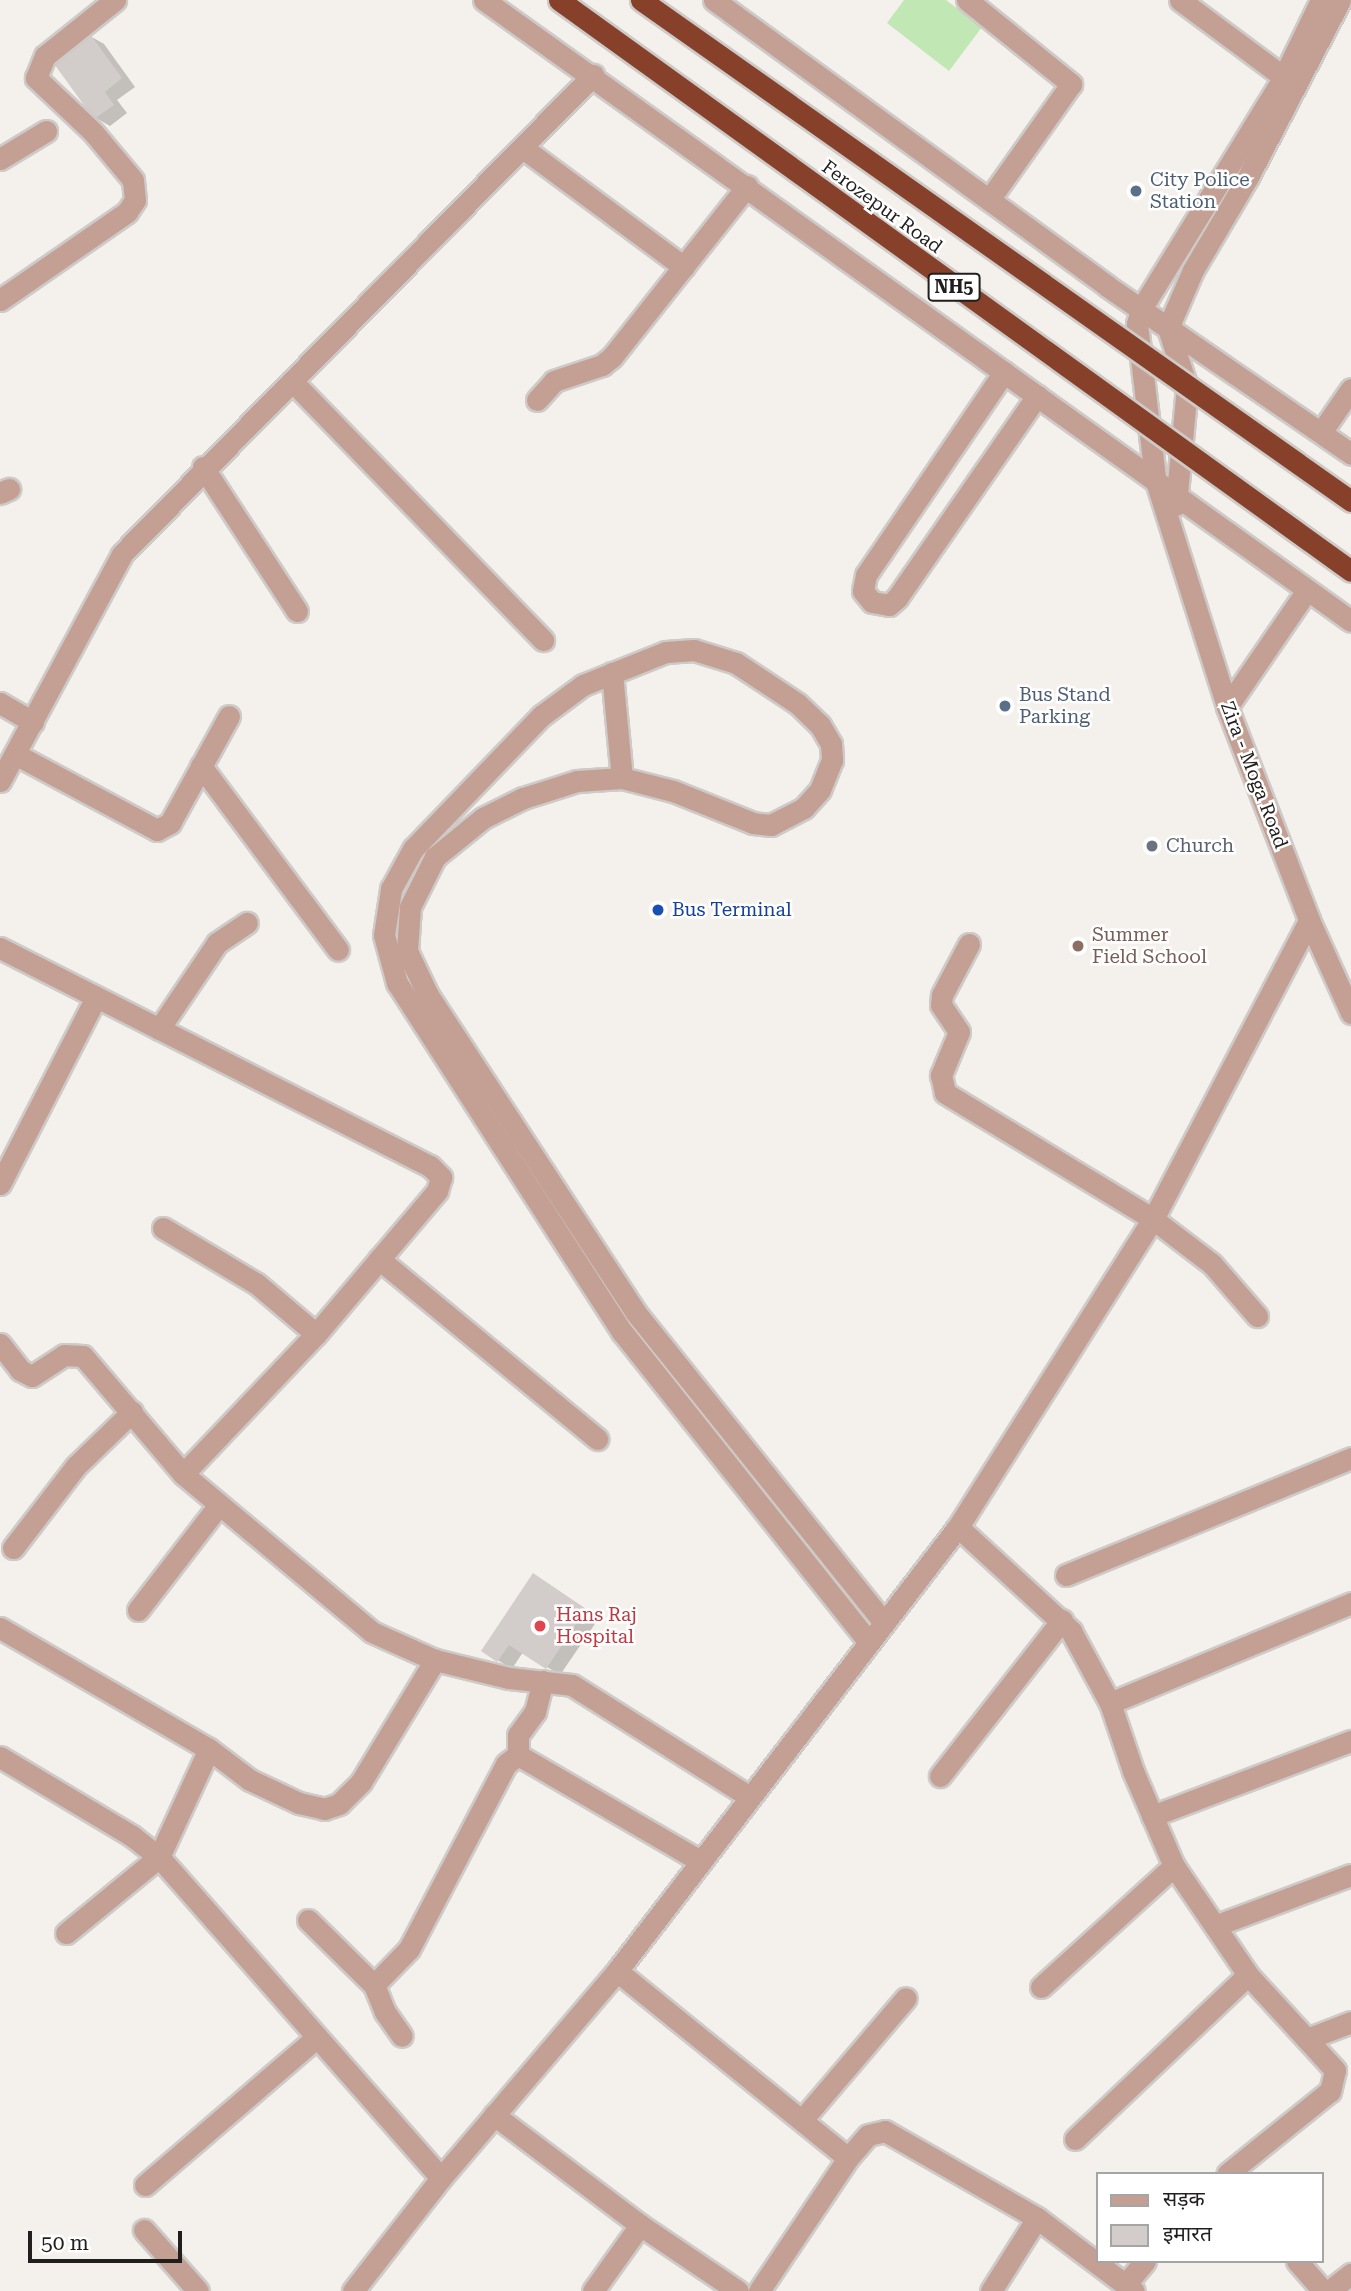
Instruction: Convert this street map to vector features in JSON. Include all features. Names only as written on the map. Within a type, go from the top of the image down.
[{"type":"highway","name":"Ferozepur Road","points":[[559,0],[1351,571]]},
{"type":"highway","name":"Ferozepur Road","points":[[641,0],[1351,501]]},
{"type":"street","points":[[0,300],[127,212],[135,200],[134,180],[93,132],[36,78],[46,57],[115,0]]},
{"type":"street","points":[[484,0],[593,75],[1351,621]]},
{"type":"street","points":[[714,0],[1141,309],[1322,431],[1351,454]]},
{"type":"street","points":[[967,0],[1071,84],[989,200]]},
{"type":"street","points":[[1180,0],[1289,83]]},
{"type":"street","points":[[1168,328],[1193,270],[1289,83],[1321,0]]},
{"type":"street","points":[[1141,309],[1340,0]]},
{"type":"street","points":[[0,781],[122,554],[203,467],[292,381],[593,75]]},
{"type":"street","points":[[0,159],[46,131]]},
{"type":"street","points":[[523,148],[684,267]]},
{"type":"street","points":[[537,400],[554,382],[602,365],[612,357],[747,186]]},
{"type":"street","name":"Zira - Moga Road","points":[[1141,309],[1138,345],[1155,478],[1174,531],[1227,707],[1309,920],[1351,1013]]},
{"type":"street","name":"Zira - Moga Road","points":[[1168,328],[1186,387],[1174,531]]},
{"type":"street","points":[[1004,373],[866,575],[863,591],[872,602],[888,605],[897,598],[1037,396]]},
{"type":"street","points":[[292,381],[543,640]]},
{"type":"street","points":[[1322,431],[1351,389]]},
{"type":"street","points":[[203,467],[297,611]]},
{"type":"street","points":[[1227,707],[1307,590]]},
{"type":"street","points":[[868,1641],[622,1332],[397,984],[389,961],[384,935],[386,910],[391,889],[413,849],[541,716],[583,685],[666,652],[714,654],[798,704],[820,725],[831,744],[832,760],[829,773],[804,808],[771,825],[735,819],[673,791],[622,778],[577,781],[523,798],[450,841],[424,872],[413,899],[407,951],[428,995],[636,1313],[883,1621]]},
{"type":"street","points":[[612,673],[622,778]]},
{"type":"street","points":[[0,703],[33,722]]},
{"type":"street","points":[[15,754],[157,830],[170,822],[229,716]]},
{"type":"street","points":[[201,766],[338,950]]},
{"type":"street","points":[[353,2291],[441,2178],[617,1971],[883,1621],[958,1527],[1153,1219],[1309,920]]},
{"type":"street","points":[[159,1029],[217,943],[247,923]]},
{"type":"street","points":[[969,944],[942,995],[941,1005],[958,1032],[941,1075],[945,1093],[1153,1219],[1204,1257],[1257,1316]]},
{"type":"street","points":[[0,948],[95,999],[436,1171],[441,1177],[437,1191],[316,1334],[183,1474]]},
{"type":"street","points":[[0,1184],[95,999]]},
{"type":"street","points":[[163,1228],[257,1284],[316,1334]]},
{"type":"street","points":[[379,1259],[597,1440]]},
{"type":"street","points":[[0,1345],[20,1370],[32,1376],[64,1355],[83,1356],[183,1474],[372,1632],[435,1660],[572,1685],[750,1797]]},
{"type":"street","points":[[13,1548],[76,1466],[132,1412]]},
{"type":"street","points":[[1066,1576],[1351,1458]]},
{"type":"street","points":[[138,1610],[219,1505]]},
{"type":"street","points":[[958,1527],[1062,1620],[1110,1703],[1152,1816],[1174,1866],[1217,1925],[1248,1975],[1335,2070],[1335,2083],[1229,2172]]},
{"type":"street","points":[[1110,1703],[1351,1603]]},
{"type":"street","points":[[940,1776],[1062,1620]]},
{"type":"street","points":[[0,1628],[209,1749],[250,1780],[299,1803],[324,1809],[340,1804],[361,1782],[435,1660]]},
{"type":"street","points":[[518,1755],[518,1735],[535,1712],[543,1681]]},
{"type":"street","points":[[1152,1816],[1351,1741]]},
{"type":"street","points":[[66,1933],[159,1857],[209,1749]]},
{"type":"street","points":[[518,1755],[700,1861]]},
{"type":"street","points":[[374,1985],[409,1948],[506,1764],[518,1755]]},
{"type":"street","points":[[0,1757],[132,1836],[159,1857],[441,2178]]},
{"type":"street","points":[[1041,1987],[1174,1866]]},
{"type":"street","points":[[1217,1925],[1351,1875]]},
{"type":"street","points":[[308,1920],[374,1985],[385,2012],[402,2036]]},
{"type":"street","points":[[617,1971],[848,2158]]},
{"type":"street","points":[[1075,2138],[1248,1975]]},
{"type":"street","points":[[802,2120],[906,1998]]},
{"type":"street","points":[[1307,2039],[1351,2022]]},
{"type":"street","points":[[145,2185],[316,2038]]},
{"type":"street","points":[[494,2115],[640,2225],[738,2291]]},
{"type":"street","points":[[759,2291],[848,2158],[868,2135],[894,2133],[1037,2218],[1096,2262]]},
{"type":"street","points":[[991,2291],[1037,2218]]},
{"type":"street","points":[[593,2291],[640,2225]]},
{"type":"street","points":[[144,2230],[198,2291]]},
{"type":"street","points":[[1097,2263],[1130,2288],[1144,2263]]},
{"type":"street","points":[[1299,2263],[1323,2291]]},
{"type":"street","points":[[1329,2291],[1351,2274]]},
{"type":"green space","points":[[904,0],[946,0],[982,27],[949,71],[887,23]]},
{"type":"building","points":[[90,34],[122,78],[105,92],[114,105],[94,119],[52,61]]},
{"type":"building","points":[[533,1573],[586,1609],[546,1669],[509,1645],[497,1662],[481,1651]]},
{"type":"place","name":"City Police Station","points":[[1136,191]]},
{"type":"place","name":"Bus Stand Parking","points":[[1005,706]]},
{"type":"place","name":"Church","points":[[1152,846]]},
{"type":"place","name":"Bus Terminal","points":[[658,910]]},
{"type":"place","name":"Summer Field School","points":[[1078,946]]},
{"type":"place","name":"Hans Raj Hospital","points":[[540,1626]]}]
